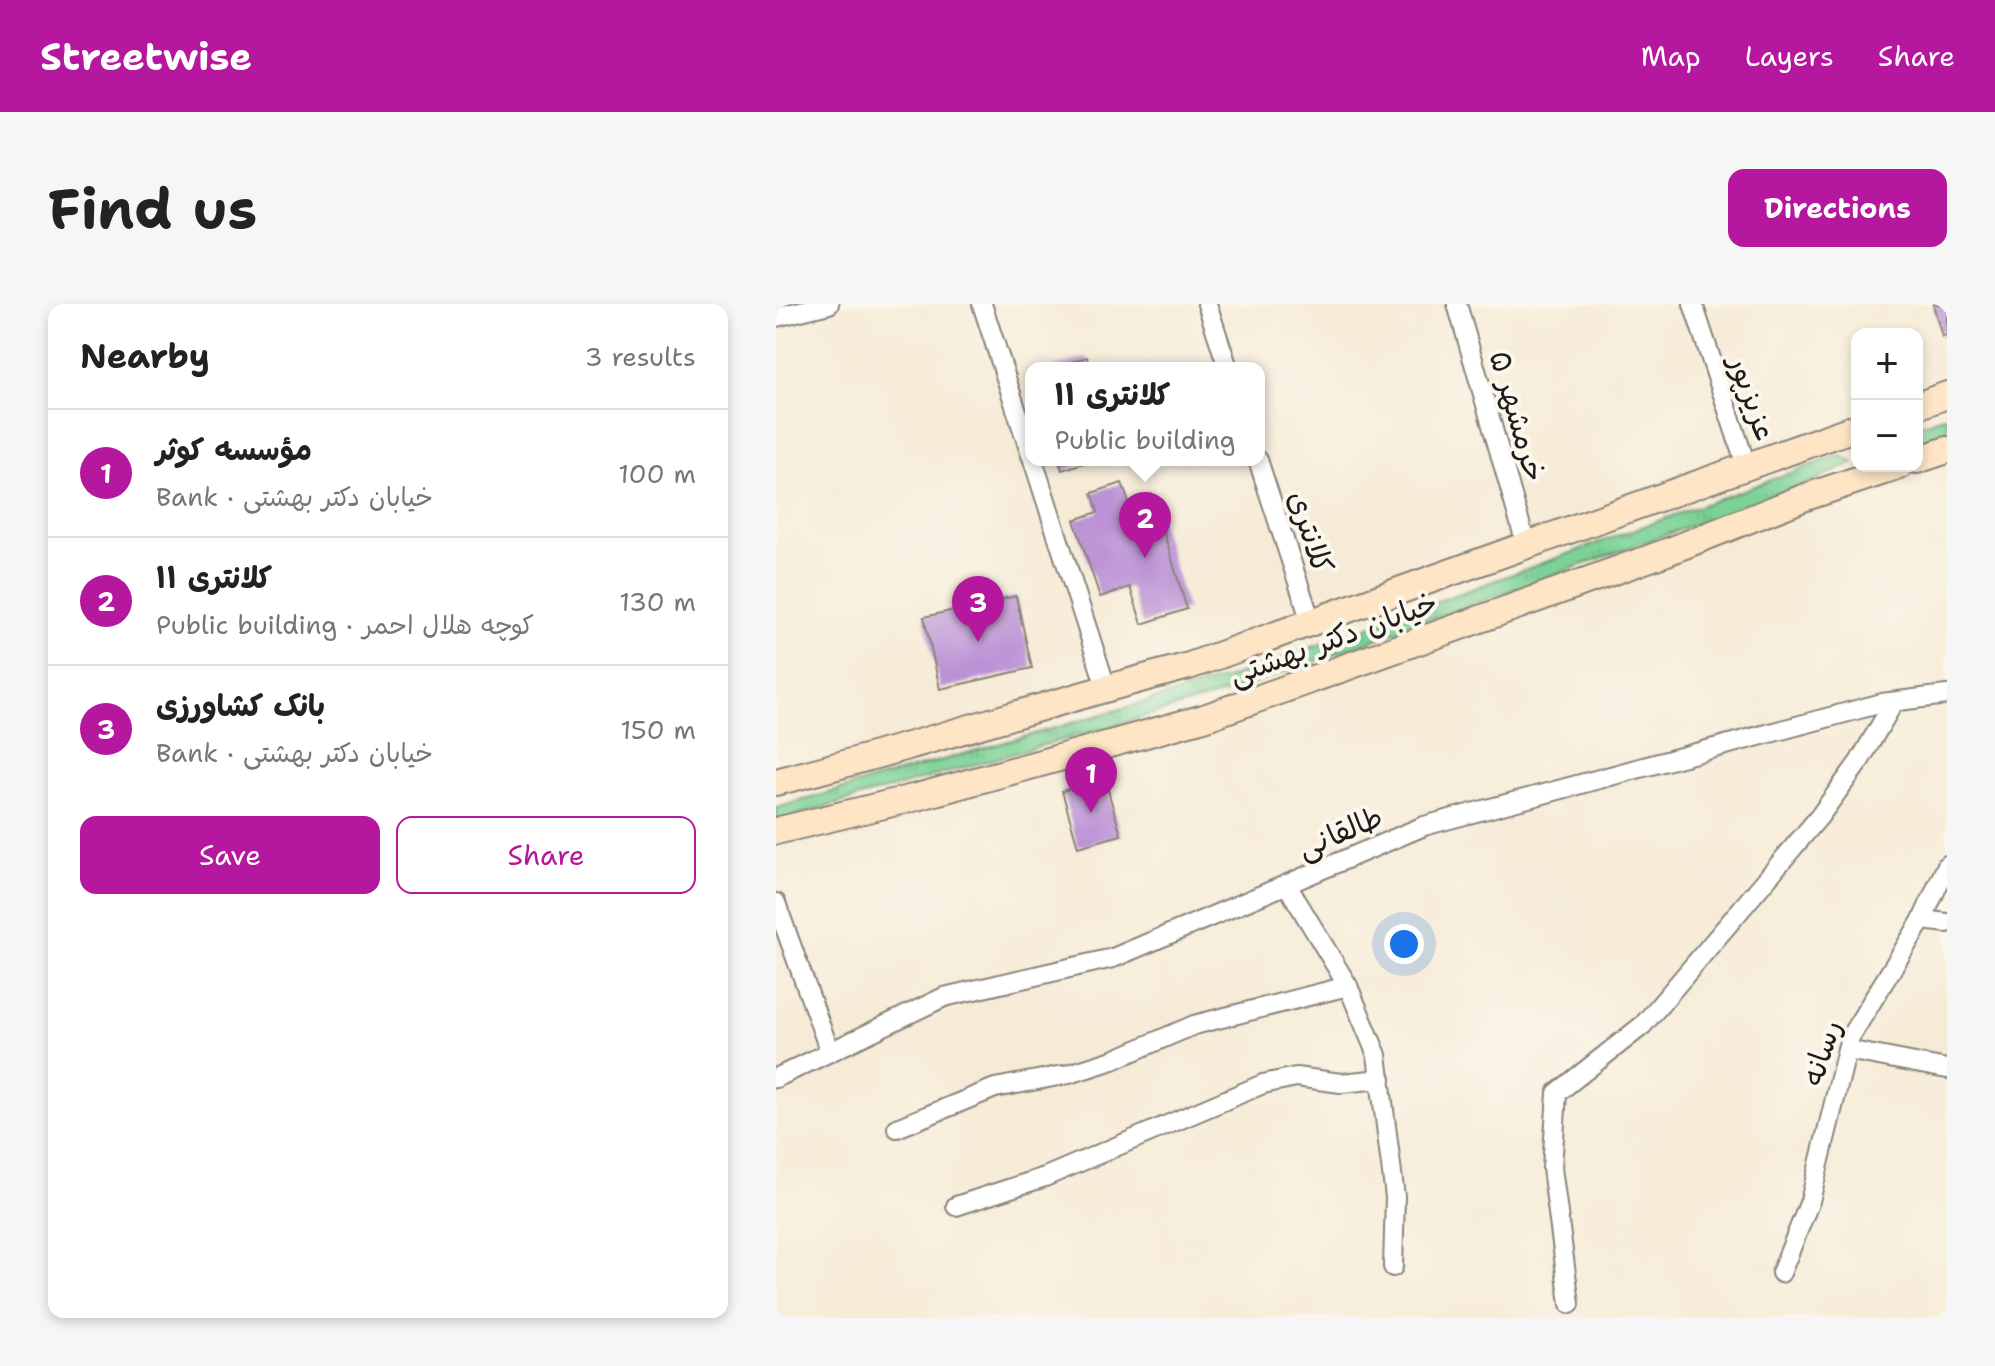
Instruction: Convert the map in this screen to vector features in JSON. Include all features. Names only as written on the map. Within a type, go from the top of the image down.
[{"type":"main road","points":[[1923,404],[1947,395]]},
{"type":"main road","name":"خیابان دکتر بهشتی","points":[[776,782],[898,752],[1106,687],[1189,666],[1851,429]]},
{"type":"main road","points":[[1923,458],[1947,450]]},
{"type":"main road","name":"خیابان دکتر بهشتی","points":[[776,831],[917,797],[1204,718],[1873,472]]},
{"type":"street","points":[[776,317],[829,304]]},
{"type":"street","points":[[982,304],[1025,436]]},
{"type":"street","points":[[1207,304],[1226,362]]},
{"type":"street","name":"خرمشهر ۵","points":[[1457,304],[1526,544]]},
{"type":"street","name":"عزیزپور","points":[[1693,304],[1746,465]]},
{"type":"street","points":[[1035,466],[1106,687]]},
{"type":"street","name":"کلانتری","points":[[1260,466],[1311,622]]},
{"type":"street","name":"طالقانی","points":[[776,1078],[944,997],[1113,958],[1424,826],[1894,702],[1947,695]]},
{"type":"street","points":[[1570,1304],[1552,1168],[1557,1093],[1643,1025],[1819,817],[1859,762],[1894,702]]},
{"type":"street","name":"رسانه","points":[[1781,1273],[1810,1201],[1850,1037],[1922,920],[1947,865]]},
{"type":"street","points":[[1287,885],[1348,986],[1377,1055],[1395,1197],[1393,1267]]},
{"type":"street","points":[[776,903],[830,1052]]},
{"type":"street","points":[[1922,920],[1947,923]]},
{"type":"street","points":[[897,1128],[995,1088],[1069,1074],[1113,1060],[1194,1025],[1348,986]]},
{"type":"street","points":[[1847,1050],[1947,1069]]},
{"type":"street","points":[[956,1206],[1045,1177],[1263,1084],[1296,1077],[1341,1083],[1381,1079]]},
{"type":"green space","points":[[1947,416],[1947,438],[1923,446],[1923,424]]},
{"type":"green space","points":[[1839,455],[1851,461],[1851,464],[1809,483],[1227,693],[776,821],[776,808],[1225,679]]},
{"type":"building","points":[[1933,304],[1947,304],[1947,335],[1942,337]]},
{"type":"building","points":[[1087,357],[1089,362],[1070,362]]},
{"type":"building","points":[[1122,483],[1129,503],[1152,494],[1187,609],[1142,624],[1130,587],[1100,597],[1074,520],[1098,512],[1092,493]]},
{"type":"building","points":[[1016,596],[1032,668],[940,689],[924,617]]},
{"type":"building","points":[[1105,780],[1121,835],[1078,847],[1062,791]]},
{"type":"place","name":"کلانتری ۱۱","points":[[1145,558]]},
{"type":"place","name":"بانک کشاورزی","points":[[978,642]]},
{"type":"place","name":"مؤسسه کوثر","points":[[1091,813]]}]
